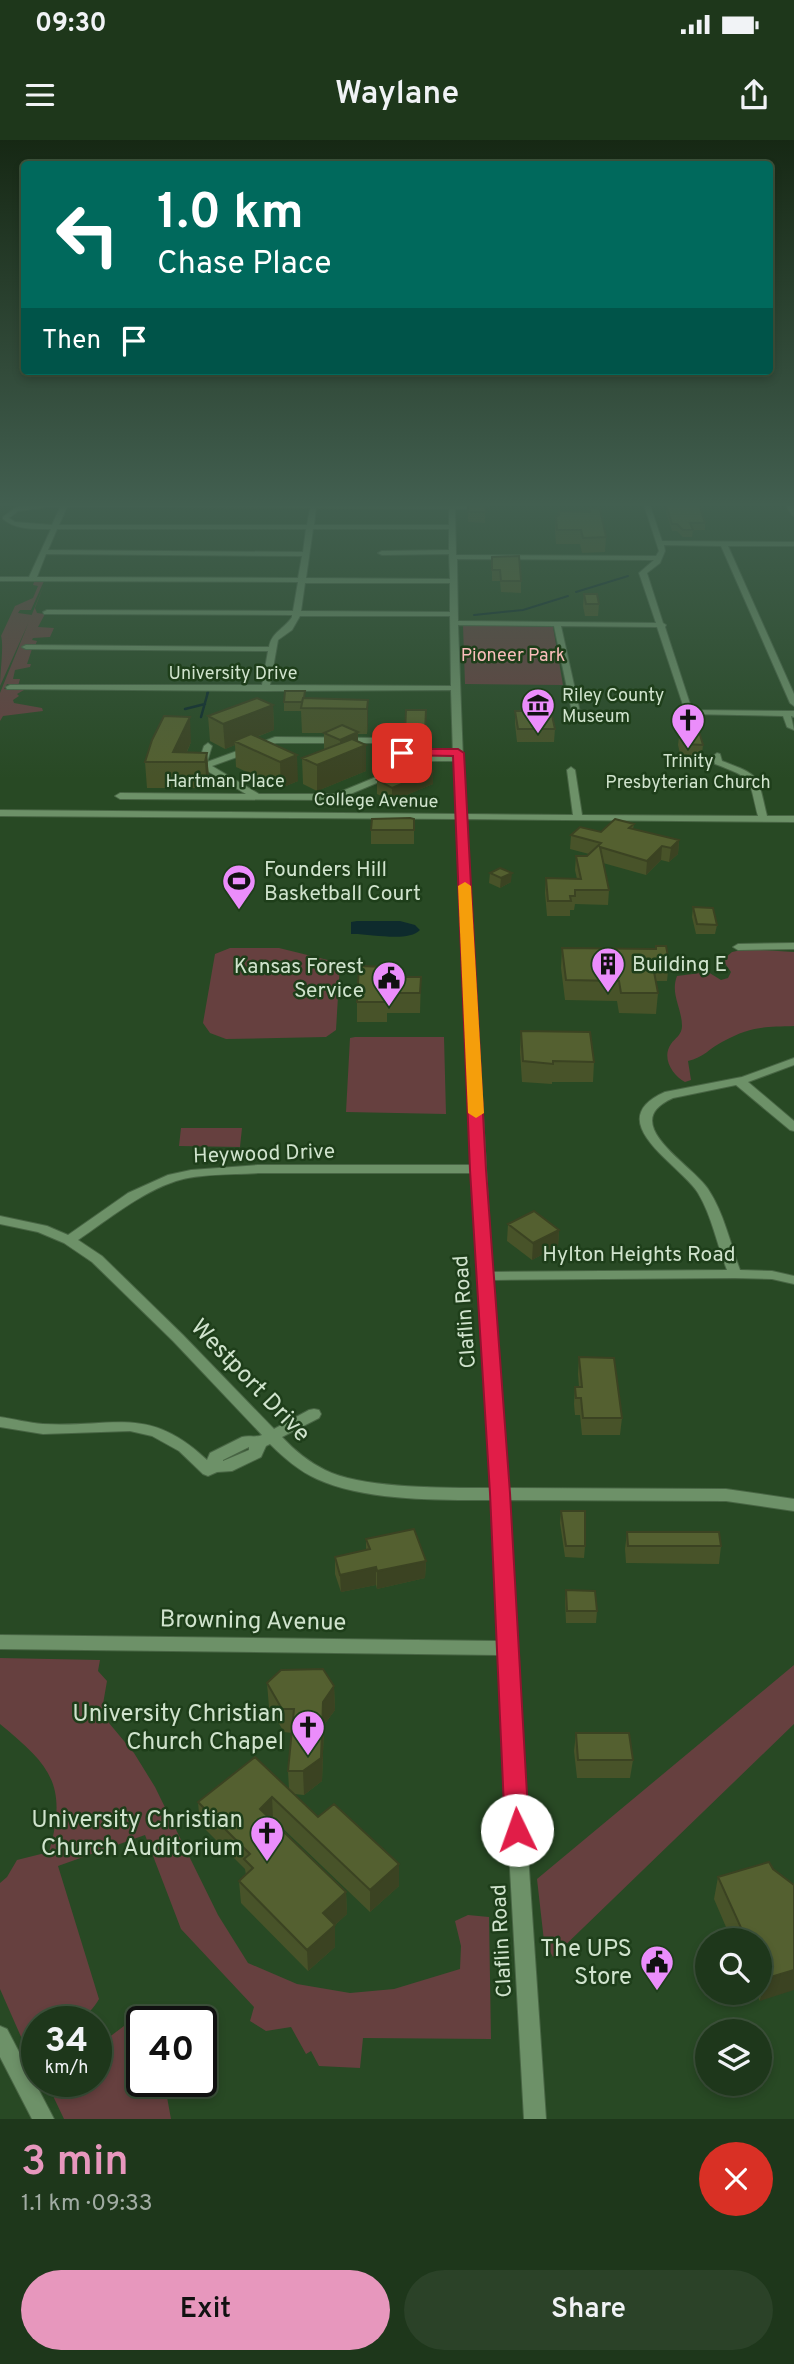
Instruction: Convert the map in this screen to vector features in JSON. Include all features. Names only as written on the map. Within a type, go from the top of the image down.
[{"type":"street","points":[[265,689],[274,639],[289,628],[297,614],[301,594]]},
{"type":"street","name":"Claflin Road","points":[[454,594],[458,755],[478,1170],[500,1493],[506,1648],[534,2119]]},
{"type":"street","points":[[651,594],[689,712],[790,714],[790,725],[794,727]]},
{"type":"street","points":[[746,594],[794,703]]},
{"type":"street","points":[[47,612],[297,614],[556,624],[662,625]]},
{"type":"street","points":[[556,624],[576,712]]},
{"type":"street","points":[[26,648],[271,649]]},
{"type":"street","name":"University Drive","points":[[10,687],[456,688]]},
{"type":"street","points":[[205,766],[275,740],[384,740]]},
{"type":"street","points":[[208,746],[202,763],[259,797]]},
{"type":"street","name":"Hartman Place","points":[[120,796],[336,797],[388,775],[382,772],[383,755],[458,755]]},
{"type":"street","points":[[717,756],[718,762],[746,773],[753,779],[763,818]]},
{"type":"street","points":[[571,769],[578,818]]},
{"type":"street","name":"College Avenue","points":[[0,813],[794,819]]},
{"type":"street","points":[[738,947],[794,946]]},
{"type":"street","points":[[735,1274],[703,1191],[690,1174],[661,1151],[646,1124],[650,1108],[658,1099],[701,1087],[739,1081],[794,1061]]},
{"type":"street","points":[[739,1081],[794,1127]]},
{"type":"street","name":"Heywood Drive","points":[[69,1240],[133,1196],[172,1178],[191,1174],[258,1169],[478,1170]]},
{"type":"street","name":"Westport Drive","points":[[1,1221],[42,1229],[69,1240],[106,1268],[266,1440],[321,1475],[350,1485],[402,1491],[726,1495],[794,1506]]},
{"type":"street","name":"Hylton Heights Road","points":[[484,1276],[735,1274],[772,1275],[794,1280]]},
{"type":"street","points":[[0,1422],[43,1429],[130,1426],[156,1432],[184,1447],[208,1470],[215,1466],[227,1467],[256,1453],[266,1440],[314,1414]]},
{"type":"street","name":"Browning Avenue","points":[[0,1642],[506,1648]]},
{"type":"street","points":[[0,2036],[43,2119]]},
{"type":"green space","points":[[38,594],[31,610],[20,610],[18,613],[32,615],[0,686],[1,636],[15,606]]},
{"type":"green space","points":[[40,594],[35,608],[37,613],[45,614],[38,627],[54,628],[50,637],[33,638],[32,640],[37,641],[35,646],[23,646],[24,649],[32,649],[27,664],[31,664],[30,667],[15,670],[13,679],[20,679],[18,686],[7,684],[4,689],[24,690],[17,694],[19,696],[13,700],[14,703],[42,708],[43,711],[3,716],[0,721],[0,693]]},
{"type":"green space","name":"Pioneer Park","points":[[463,625],[553,627],[563,685],[465,684]]},
{"type":"green space","points":[[230,948],[279,948],[340,963],[336,1030],[326,1037],[226,1039],[210,1033],[203,1023],[215,954]]},
{"type":"green space","points":[[746,949],[794,952],[794,1026],[757,1028],[718,1044],[698,1058],[688,1061],[691,1080],[685,1082],[676,1076],[667,1055],[668,1049],[682,1029],[675,989],[677,976],[708,972],[721,980],[728,978],[731,972],[724,962],[725,958],[732,952]]},
{"type":"green space","points":[[444,1037],[446,1114],[346,1112],[350,1038]]},
{"type":"green space","points":[[181,1128],[242,1128],[240,1147],[179,1146]]},
{"type":"green space","points":[[0,1658],[100,1660],[98,1671],[107,1681],[103,1704],[109,1723],[134,1753],[155,1787],[218,1915],[248,1963],[297,1984],[350,1993],[394,1989],[460,1969],[461,1946],[455,1921],[468,1915],[489,1917],[491,2039],[363,2038],[360,2068],[319,2066],[311,2051],[306,2054],[291,2027],[266,2031],[250,2021],[254,2007],[181,1929],[145,1835],[58,1866],[99,1999],[94,2006],[21,2006],[21,2037],[0,1989],[0,1883],[17,1860],[49,1852],[57,1810],[51,1779],[43,1765],[0,1724]]},
{"type":"green space","points":[[794,1665],[794,1724],[553,1957],[544,1941],[537,1879]]},
{"type":"green space","points":[[126,2024],[126,2097],[167,2097],[171,2119],[64,2119],[54,2097],[112,2097],[112,2035]]},
{"type":"water","points":[[400,921],[415,925],[420,930],[397,937],[351,934],[351,922]]},
{"type":"building","points":[[584,594],[597,594],[599,604],[586,604]]},
{"type":"building","points":[[285,691],[305,691],[302,702],[284,702]]},
{"type":"building","points":[[257,698],[273,705],[223,724],[208,716]]},
{"type":"building","points":[[303,698],[368,700],[367,709],[301,708]]},
{"type":"building","points":[[406,710],[426,710],[425,732],[405,732]]},
{"type":"building","points":[[515,711],[551,711],[555,729],[518,729]]},
{"type":"building","points":[[164,716],[190,717],[173,752],[207,753],[205,762],[145,762]]},
{"type":"building","points":[[342,725],[358,732],[340,740],[324,733]]},
{"type":"building","points":[[680,728],[698,728],[703,745],[684,744]]},
{"type":"building","points":[[251,734],[297,755],[280,762],[234,741]]},
{"type":"building","points":[[352,739],[366,745],[317,765],[302,758]]},
{"type":"building","points":[[417,764],[433,771],[392,788],[377,780]]},
{"type":"building","points":[[372,819],[414,819],[414,830],[371,830]]},
{"type":"building","points":[[615,819],[634,824],[629,828],[679,840],[671,848],[662,846],[647,861],[600,847],[609,890],[575,890],[575,896],[570,896],[571,901],[548,901],[546,878],[581,879],[576,856],[587,856],[601,843],[571,835],[580,827],[601,832]]},
{"type":"building","points":[[500,868],[512,873],[501,878],[490,873]]},
{"type":"building","points":[[693,907],[713,908],[717,925],[697,924]]},
{"type":"building","points":[[656,946],[666,946],[669,961],[652,961],[658,993],[621,993],[619,981],[566,980],[562,948],[656,949]]},
{"type":"building","points":[[359,966],[388,967],[388,977],[421,977],[420,993],[387,993],[387,1002],[357,1002]]},
{"type":"building","points":[[521,1031],[590,1032],[594,1062],[553,1061],[553,1064],[523,1061]]},
{"type":"building","points":[[534,1211],[559,1230],[533,1243],[508,1224]]},
{"type":"building","points":[[579,1357],[614,1358],[622,1418],[583,1418],[581,1398],[576,1398],[575,1387],[582,1387]]},
{"type":"building","points":[[561,1511],[585,1511],[585,1546],[566,1546]]},
{"type":"building","points":[[414,1529],[426,1561],[377,1571],[376,1567],[340,1575],[335,1557],[370,1549],[366,1539]]},
{"type":"building","points":[[627,1532],[719,1532],[721,1546],[628,1546]]},
{"type":"building","points":[[566,1590],[595,1591],[597,1611],[567,1611]]},
{"type":"building","name":"University Christian Church Chapel","points":[[323,1669],[334,1686],[323,1702],[321,1758],[303,1771],[288,1771],[294,1709],[282,1709],[267,1683],[281,1670]]},
{"type":"building","points":[[576,1733],[629,1733],[633,1760],[578,1760]]},
{"type":"building","points":[[255,1757],[318,1817],[334,1804],[399,1864],[370,1890],[272,1797],[260,1809],[346,1892],[323,1913],[335,1925],[307,1950],[239,1881],[253,1868],[244,1859],[250,1854],[198,1802]]},
{"type":"building","points":[[769,1862],[773,1869],[794,1885],[794,1970],[772,1977],[772,1928],[741,1928],[718,1877]]},
{"type":"waterway","points":[[474,615],[523,610],[568,596]]},
{"type":"waterway","points":[[205,704],[208,692]]},
{"type":"waterway","points":[[185,709],[205,704]]},
{"type":"waterway","points":[[201,717],[205,704]]},
{"type":"slow traffic","points":[[465,886],[476,1113]]},
{"type":"place","name":"Riley County Museum","points":[[538,735]]},
{"type":"place","name":"Trinity Presbyterian Church","points":[[688,750]]},
{"type":"place","name":"Founders Hill Basketball Court","points":[[239,911]]},
{"type":"place","name":"Building E","points":[[608,994]]},
{"type":"place","name":"Kansas Forest Service","points":[[389,1008]]},
{"type":"place","name":"University Christian Church Chapel","points":[[308,1757]]},
{"type":"place","name":"University Christian Church Auditorium","points":[[267,1863]]},
{"type":"place","name":"The UPS Store","points":[[657,1992]]},
{"type":"route","points":[[402,753],[458,753],[478,1170],[500,1493],[517,1830]]}]
